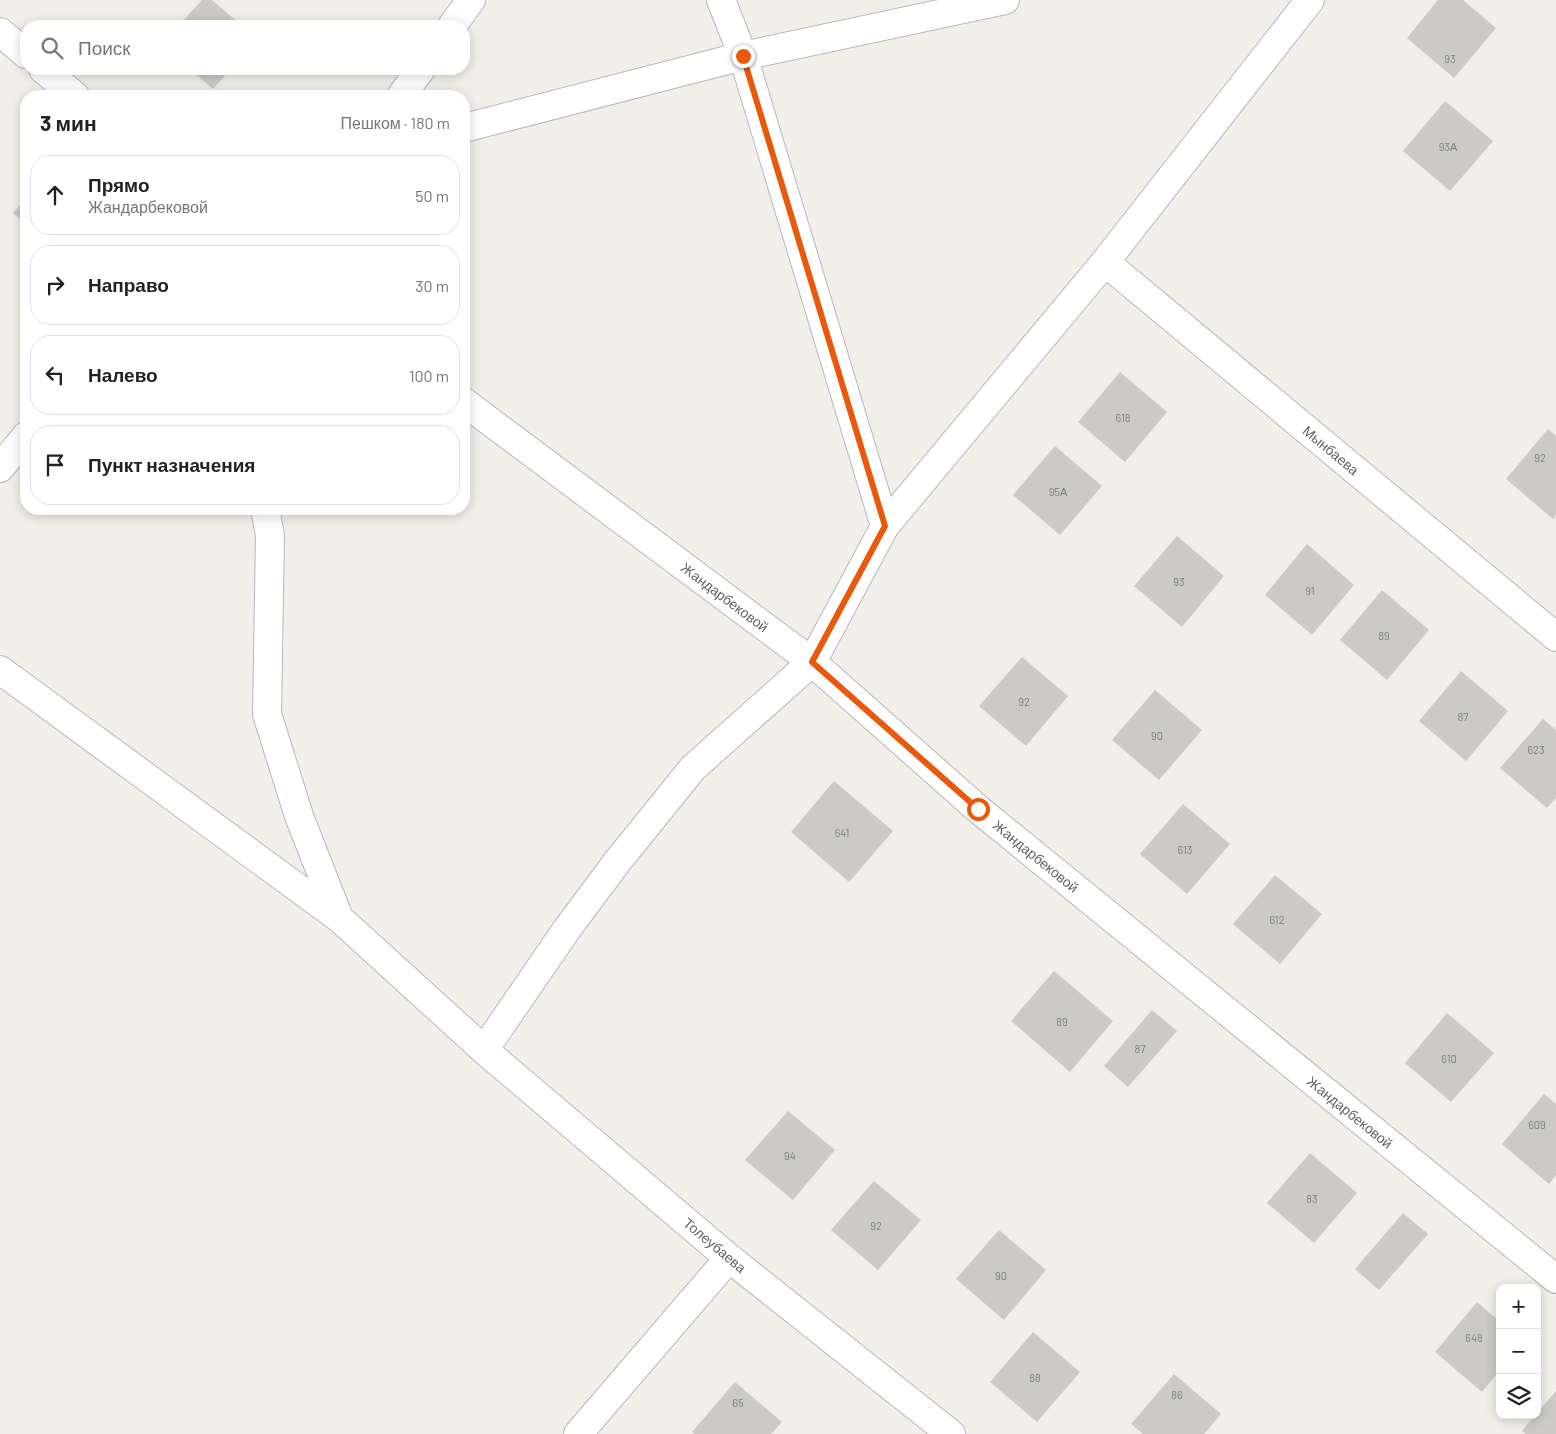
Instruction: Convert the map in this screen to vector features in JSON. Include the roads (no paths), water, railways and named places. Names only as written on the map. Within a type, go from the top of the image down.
[{"type":"street","points":[[456,20],[471,0]]},
{"type":"street","points":[[721,0],[743,56],[885,526]]},
{"type":"street","points":[[470,126],[743,56],[1005,0]]},
{"type":"street","points":[[484,1050],[567,929],[616,862],[693,768],[812,662],[885,526],[1105,262],[1310,0]]},
{"type":"street","points":[[0,32],[20,49]]},
{"type":"street","points":[[50,75],[68,90]]},
{"type":"street","points":[[405,90],[417,75]]},
{"type":"street","name":"Мынбаева","points":[[1105,262],[1556,637]]},
{"type":"street","name":"Жандарбековой","points":[[470,406],[812,662],[978,809],[1556,1279]]},
{"type":"street","points":[[0,468],[20,443]]},
{"type":"street","points":[[265,515],[270,535],[267,714],[299,816],[339,918]]},
{"type":"street","name":"Толеубаева","points":[[0,670],[339,918],[484,1050],[729,1258],[951,1434]]},
{"type":"street","points":[[578,1434],[729,1258]]}]
